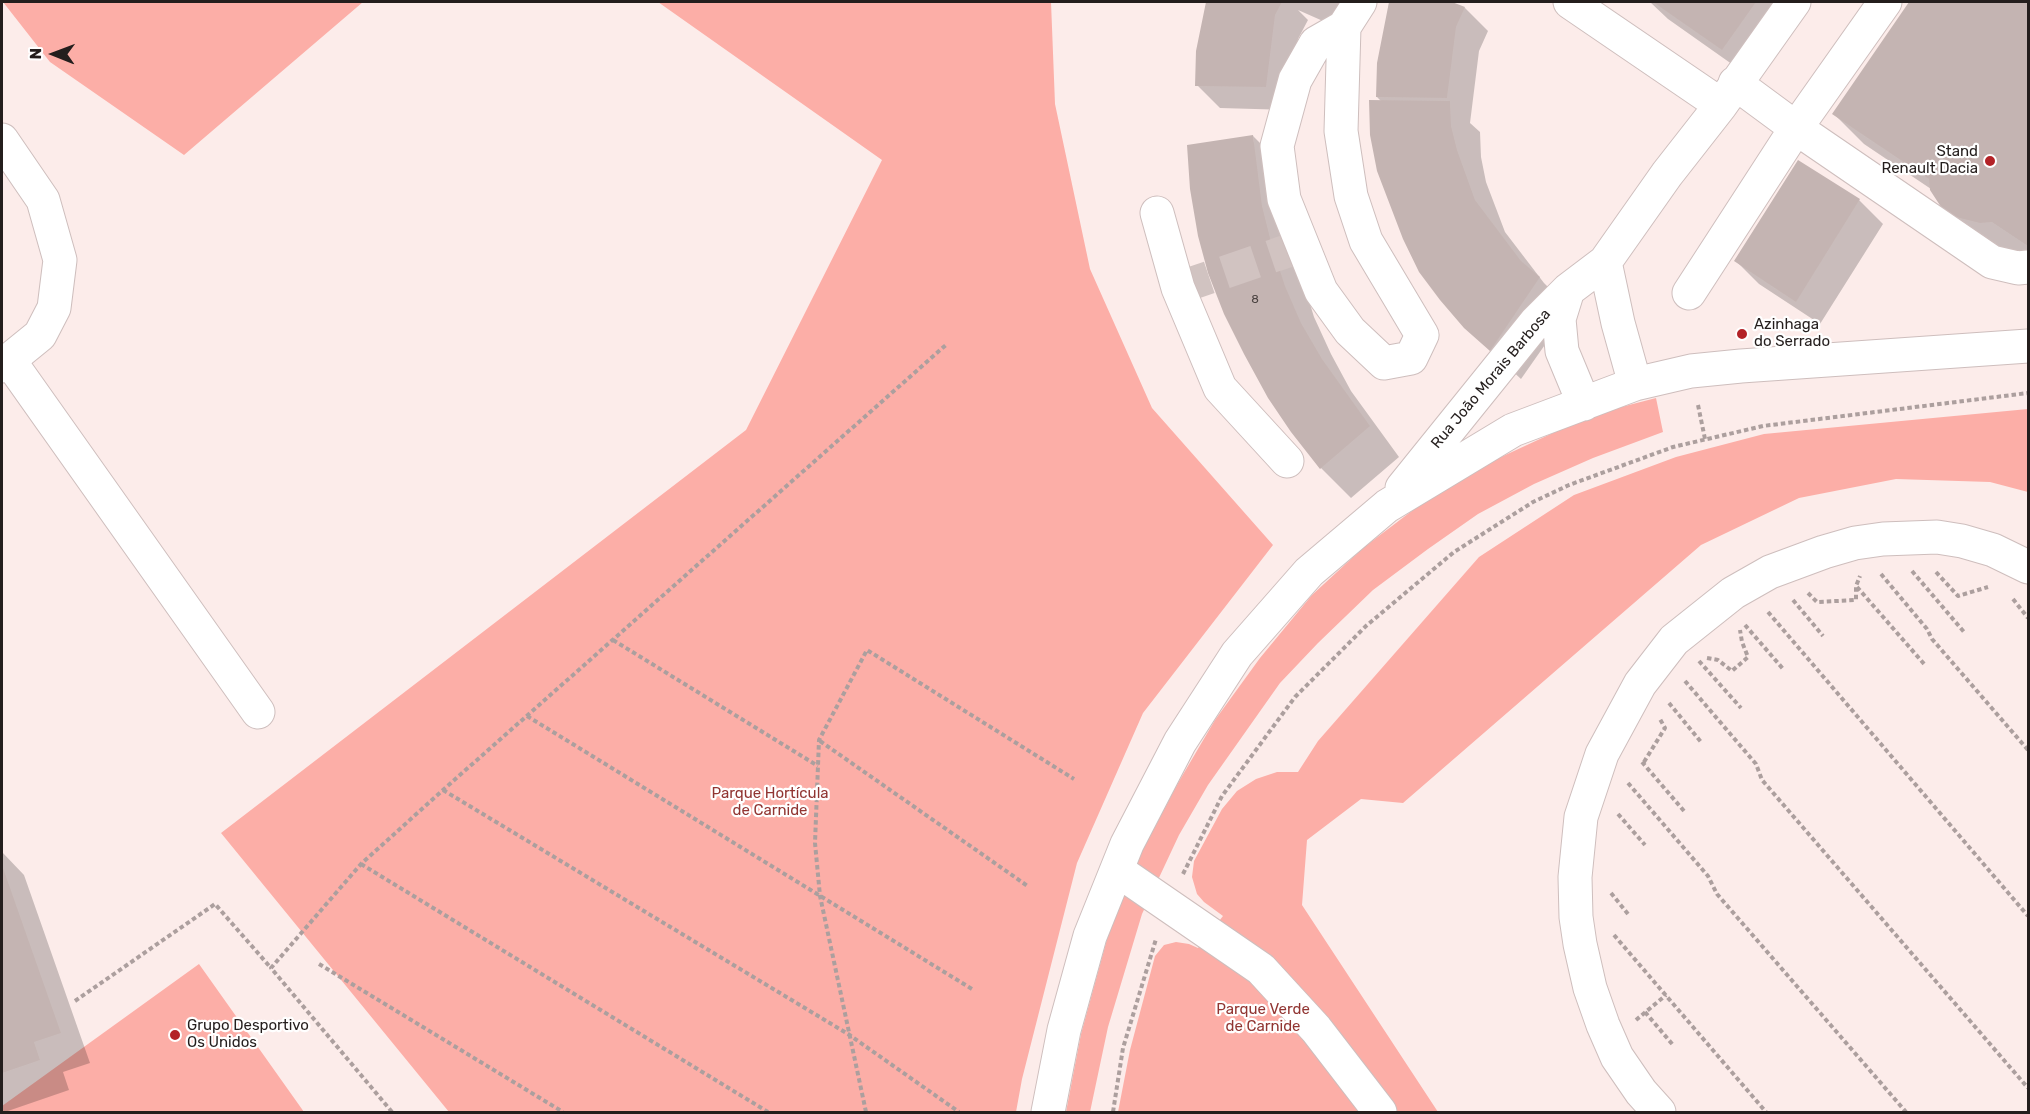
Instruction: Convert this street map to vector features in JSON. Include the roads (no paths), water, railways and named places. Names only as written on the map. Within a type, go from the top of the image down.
[{"type":"street","points":[[1570,2],[1728,94],[1796,128],[1992,262],[2018,268],[2028,267]]},
{"type":"street","name":"Rua João Morais Barbosa","points":[[1387,506],[1534,323],[1568,290],[1605,262],[1794,2]]},
{"type":"street","points":[[1689,293],[1796,128],[1885,2]]},
{"type":"street","points":[[1352,14],[1341,131],[1351,196],[1366,241],[1422,335],[1411,358],[1384,363],[1350,331],[1321,291],[1284,199],[1277,146],[1295,80],[1316,43],[1352,14]]},
{"type":"street","points":[[2,140],[43,200],[60,260],[54,308],[40,335],[5,363],[258,712]]},
{"type":"street","points":[[1157,213],[1178,288],[1220,388],[1287,461]]},
{"type":"street","points":[[1605,262],[1618,323],[1635,384]]},
{"type":"street","points":[[1568,290],[1559,319],[1562,351],[1584,404]]},
{"type":"street","points":[[1048,1113],[1064,1030],[1090,936],[1127,844],[1180,742],[1237,654],[1309,572],[1387,506],[1513,430],[1635,384],[1691,371],[1741,366],[2028,346]]},
{"type":"street","points":[[1659,1113],[1617,1058],[1603,1025],[1590,988],[1576,917],[1575,877],[1584,806],[1602,754],[1640,684],[1674,640],[1733,593],[1770,572],[1824,552],[1855,543],[1884,539],[1937,537],[1994,550],[2028,567]]},
{"type":"street","points":[[1117,870],[1261,969],[1316,1029],[1380,1113]]},
{"type":"tunnel","points":[[1178,288],[1302,246]]},
{"type":"place","name":"Stand Renault Dacia","points":[[1990,161]]},
{"type":"place","name":"Azinhaga do Serrado","points":[[1742,334]]},
{"type":"place","name":"Grupo Desportivo Os Unidos","points":[[175,1035]]},
{"type":"park label","name":"Parque Hortícula de Carnide","points":[[770,802]]},
{"type":"park label","name":"Parque Verde de Carnide","points":[[1263,1018]]}]
